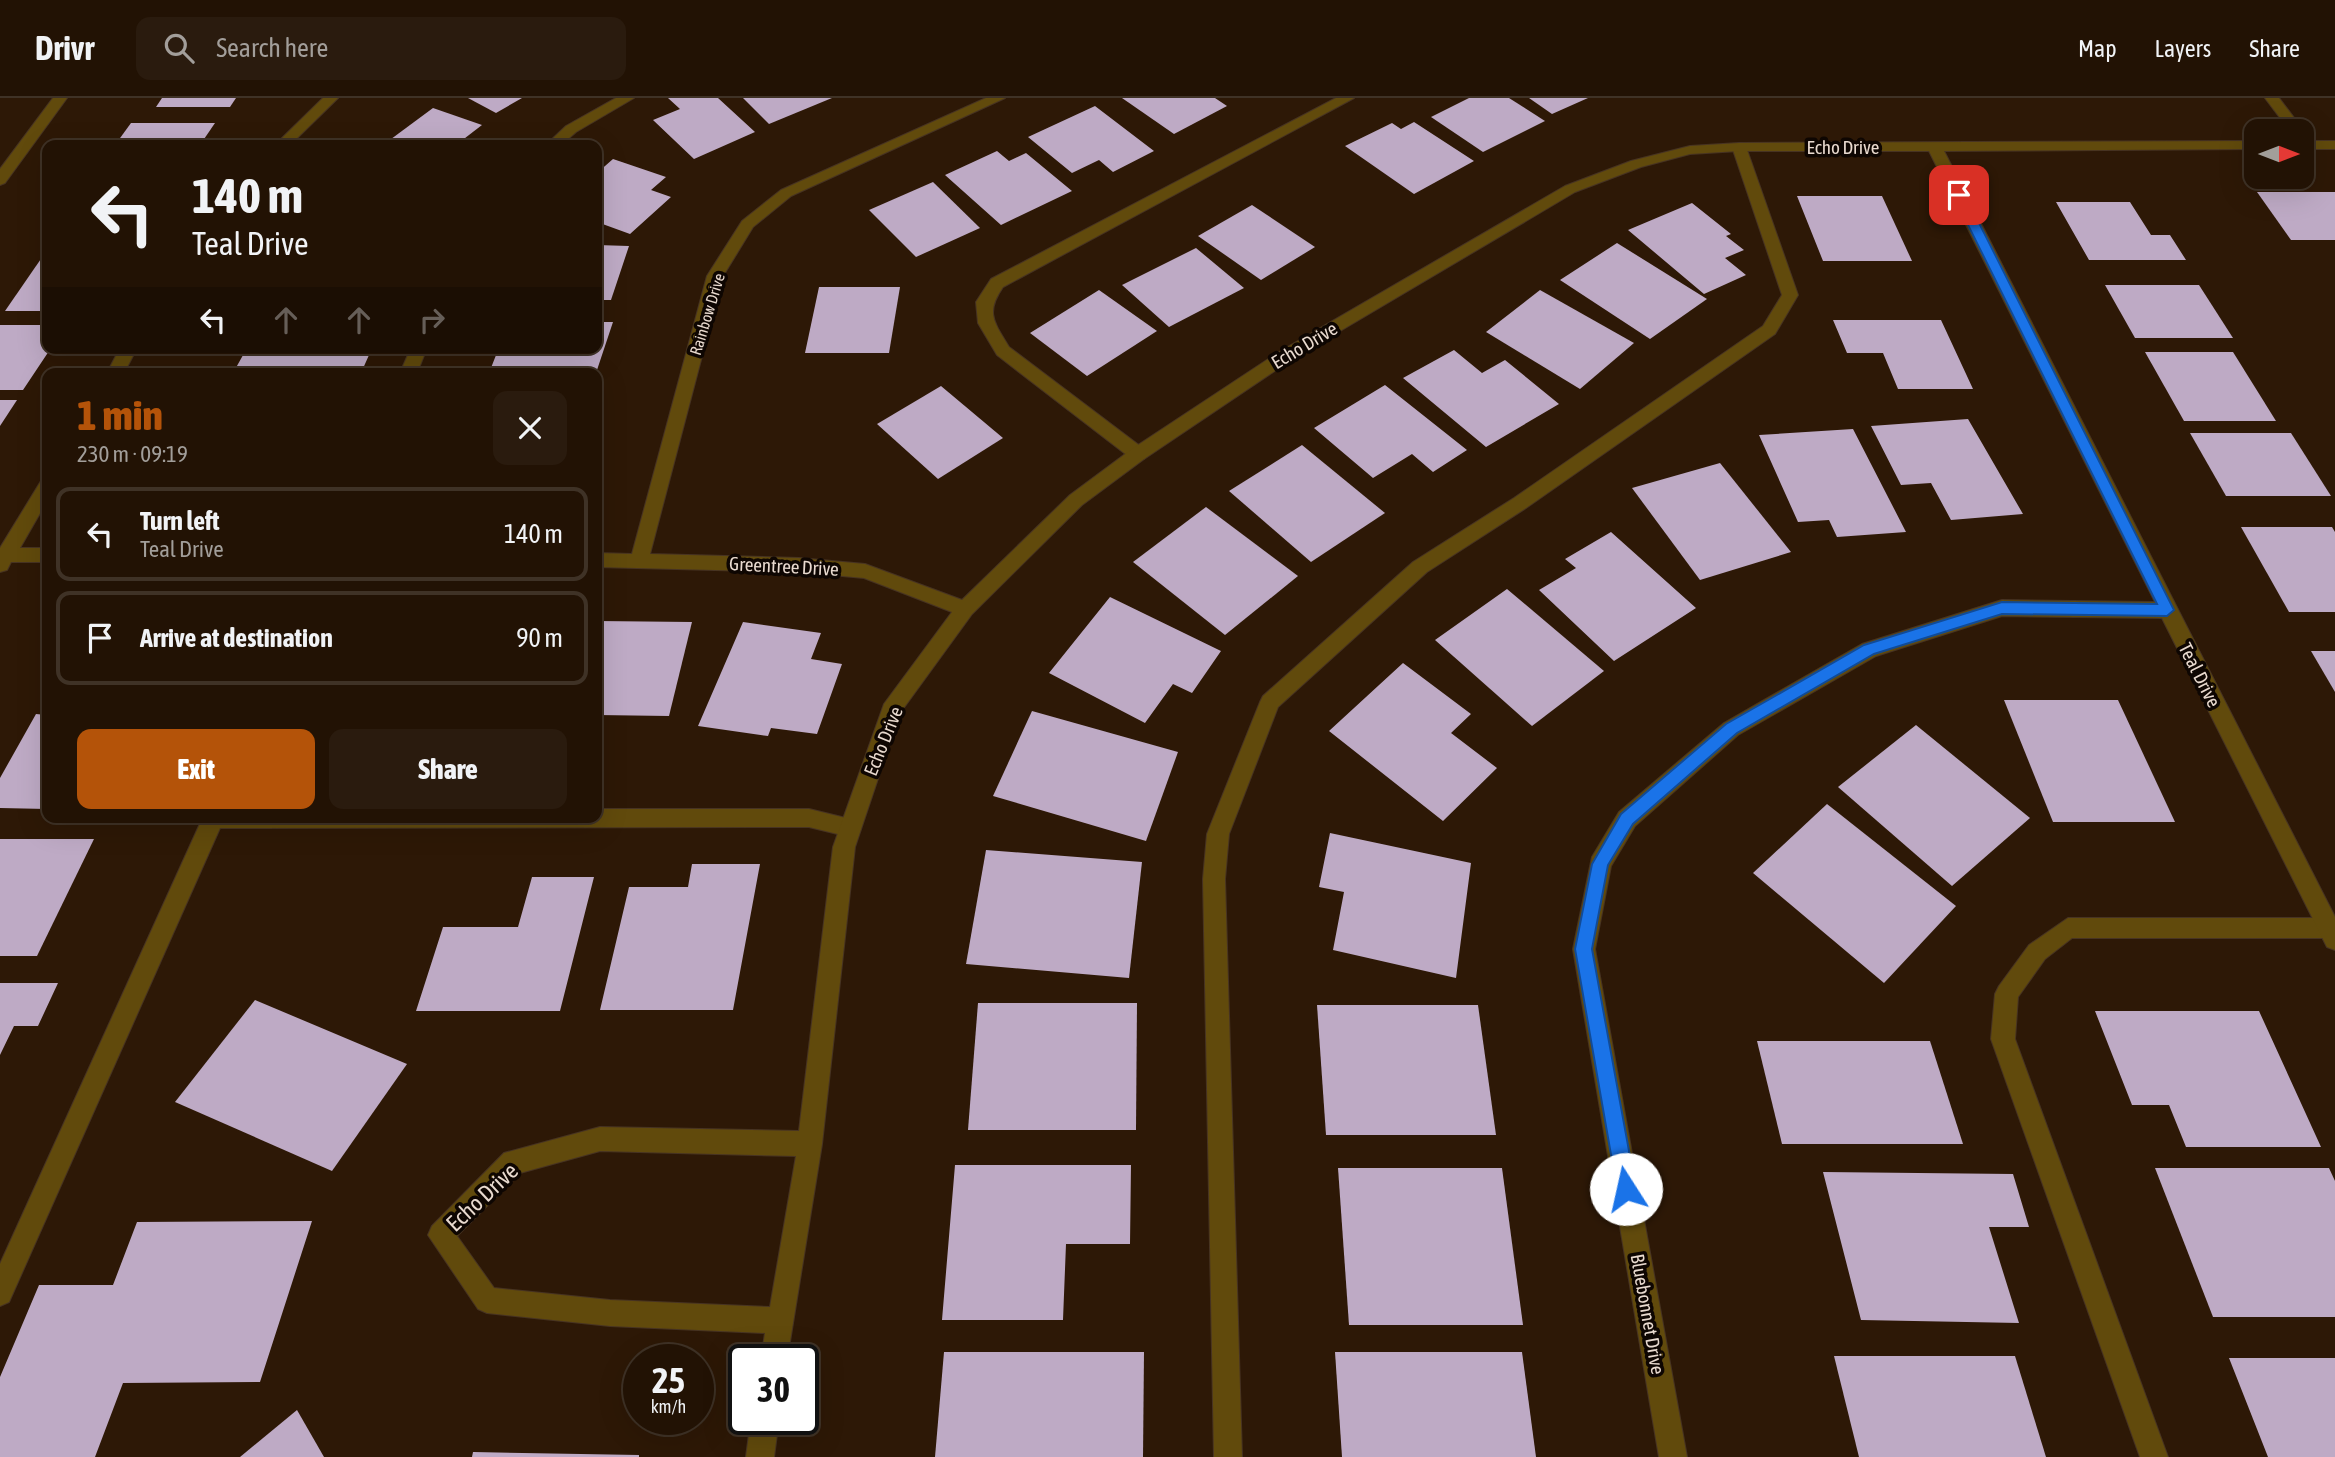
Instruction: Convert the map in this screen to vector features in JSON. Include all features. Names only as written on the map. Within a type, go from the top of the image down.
[{"type":"street","points":[[0,180],[60,98]]},
{"type":"street","points":[[287,140],[331,98]]},
{"type":"street","points":[[559,140],[571,129],[627,98]]},
{"type":"street","name":"Rainbow Drive","points":[[639,561],[715,276],[747,224],[786,193],[998,98]]},
{"type":"street","points":[[1138,454],[1003,351],[986,323],[984,302],[997,283],[1347,98]]},
{"type":"street","points":[[2272,98],[2288,119]]},
{"type":"street","points":[[2314,143],[2335,145]]},
{"type":"street","name":"Echo Drive","points":[[776,1344],[810,1144],[844,847],[891,710],[965,610],[1076,500],[1138,454],[1285,356],[1570,189],[1647,161],[1690,150],[1739,147],[2244,145]]},
{"type":"street","name":"Teal Drive","points":[[1934,146],[2332,934]]},
{"type":"street","points":[[1228,1457],[1214,879],[1218,834],[1270,702],[1420,567],[1520,503],[1769,330],[1790,295],[1739,147]]},
{"type":"street","points":[[2,558],[42,494]]},
{"type":"street","points":[[2,558],[42,555]]},
{"type":"street","name":"Greentree Drive","points":[[602,560],[799,565],[865,572],[965,610]]},
{"type":"street","name":"Bluebonnet Drive","points":[[1673,1457],[1584,949],[1600,864],[1627,819],[1731,729],[1869,650],[2002,608],[2167,610]]},
{"type":"street","points":[[602,818],[809,818],[850,828]]},
{"type":"street","points":[[0,1293],[212,823]]},
{"type":"street","points":[[2154,1457],[2003,1039],[2007,994],[2037,952],[2068,928],[2332,934]]},
{"type":"street","name":"Echo Drive","points":[[780,1321],[611,1312],[487,1300],[442,1235],[513,1163],[600,1139],[810,1144]]},
{"type":"street","points":[[760,1457],[763,1435]]},
{"type":"building","points":[[162,98],[236,98],[230,107],[156,107]]},
{"type":"building","points":[[468,98],[522,98],[496,113]]},
{"type":"building","points":[[668,98],[718,98],[755,132],[694,159],[653,120],[680,109]]},
{"type":"building","points":[[743,98],[832,98],[769,124]]},
{"type":"building","points":[[1122,98],[1215,98],[1227,106],[1174,134]]},
{"type":"building","points":[[1469,98],[1509,98],[1545,121],[1483,152],[1431,117]]},
{"type":"building","points":[[1529,98],[1588,98],[1552,114]]},
{"type":"building","points":[[1095,106],[1154,151],[1113,172],[1099,160],[1072,173],[1028,137]]},
{"type":"building","points":[[433,108],[482,125],[462,140],[390,140]]},
{"type":"building","points":[[1414,122],[1474,161],[1414,194],[1345,146],[1392,123],[1401,129]]},
{"type":"building","points":[[131,123],[215,123],[203,140],[119,140]]},
{"type":"building","points":[[997,151],[1009,161],[1026,153],[1072,191],[1001,225],[945,175]]},
{"type":"building","points":[[613,159],[666,177],[651,190],[671,197],[630,234],[602,224],[602,169]]},
{"type":"building","points":[[933,182],[980,228],[916,257],[869,210]]},
{"type":"building","points":[[2257,192],[2335,192],[2335,240],[2291,240]]},
{"type":"building","points":[[1797,196],[1882,196],[1912,261],[1823,261]]},
{"type":"building","points":[[2056,202],[2130,202],[2151,235],[2170,235],[2186,260],[2089,260]]},
{"type":"building","points":[[1692,203],[1731,234],[1726,236],[1744,250],[1725,258],[1746,275],[1704,294],[1628,230]]},
{"type":"building","points":[[1252,205],[1315,247],[1261,280],[1198,236]]},
{"type":"building","points":[[1617,243],[1707,299],[1650,339],[1560,280]]},
{"type":"building","points":[[602,245],[629,246],[611,300],[602,300]]},
{"type":"building","points":[[1196,248],[1244,288],[1169,327],[1122,285]]},
{"type":"building","points":[[42,257],[42,311],[5,311]]},
{"type":"building","points":[[2105,285],[2199,285],[2233,338],[2135,338]]},
{"type":"building","points":[[819,287],[900,287],[889,353],[805,353]]},
{"type":"building","points":[[1099,290],[1157,331],[1087,376],[1030,333]]},
{"type":"building","points":[[1540,290],[1634,343],[1580,389],[1486,332]]},
{"type":"building","points":[[1833,320],[1941,320],[1973,389],[1898,389],[1883,353],[1847,353]]},
{"type":"building","points":[[602,322],[613,322],[598,368],[491,368],[496,354],[602,354]]},
{"type":"building","points":[[0,325],[42,325],[42,354],[47,354],[23,390],[0,390]]},
{"type":"building","points":[[1454,350],[1482,373],[1505,360],[1559,404],[1486,447],[1403,378]]},
{"type":"building","points":[[2145,352],[2233,352],[2276,421],[2184,421]]},
{"type":"building","points":[[244,354],[369,355],[363,368],[236,368]]},
{"type":"building","points":[[1385,385],[1467,450],[1433,472],[1412,454],[1373,478],[1314,428]]},
{"type":"building","points":[[941,386],[1003,438],[938,479],[877,424]]},
{"type":"building","points":[[0,400],[17,400],[0,426]]},
{"type":"building","points":[[1968,419],[2023,514],[1951,520],[1931,483],[1901,485],[1871,426]]},
{"type":"building","points":[[1853,429],[1906,532],[1837,537],[1829,520],[1798,522],[1759,435]]},
{"type":"building","points":[[2190,433],[2291,433],[2331,496],[2226,496]]},
{"type":"building","points":[[1302,445],[1385,513],[1311,562],[1229,491]]},
{"type":"building","points":[[1720,463],[1791,552],[1700,580],[1632,488]]},
{"type":"building","points":[[1206,507],[1298,576],[1225,635],[1133,562]]},
{"type":"building","points":[[2241,527],[2332,527],[2335,532],[2335,612],[2289,612]]},
{"type":"building","points":[[1611,532],[1696,608],[1614,661],[1539,590],[1576,568],[1565,559]]},
{"type":"building","points":[[1507,589],[1604,671],[1532,726],[1435,640]]},
{"type":"building","points":[[1110,597],[1221,651],[1192,693],[1173,684],[1145,723],[1049,673]]},
{"type":"building","points":[[602,621],[692,622],[669,716],[602,715]]},
{"type":"building","points":[[743,622],[821,633],[811,659],[842,664],[817,734],[771,728],[768,736],[698,726]]},
{"type":"building","points":[[2311,651],[2335,651],[2335,692]]},
{"type":"building","points":[[1403,663],[1471,714],[1451,733],[1497,768],[1443,821],[1329,731]]},
{"type":"building","points":[[2004,700],[2118,700],[2175,822],[2053,822]]},
{"type":"building","points":[[1032,711],[1178,752],[1146,841],[993,796]]},
{"type":"building","points":[[36,714],[42,715],[42,809],[0,808],[0,778]]},
{"type":"building","points":[[1916,725],[2030,818],[1952,886],[1838,787]]},
{"type":"building","points":[[1827,804],[1956,906],[1884,983],[1753,873]]},
{"type":"building","points":[[1330,833],[1471,863],[1456,978],[1333,950],[1344,892],[1319,887]]},
{"type":"building","points":[[0,839],[94,839],[37,956],[0,956]]},
{"type":"building","points":[[986,850],[1142,862],[1129,978],[966,964]]},
{"type":"building","points":[[692,864],[760,864],[733,1010],[600,1010],[629,887],[688,887]]},
{"type":"building","points":[[532,877],[594,877],[560,1011],[416,1011],[443,927],[518,927]]},
{"type":"building","points":[[0,983],[58,983],[38,1026],[14,1026],[0,1055]]},
{"type":"building","points":[[255,1000],[407,1064],[332,1171],[175,1102]]},
{"type":"building","points":[[978,1003],[1137,1003],[1136,1130],[968,1130]]},
{"type":"building","points":[[1317,1005],[1478,1005],[1496,1135],[1326,1135]]},
{"type":"building","points":[[2095,1011],[2259,1011],[2321,1147],[2186,1147],[2169,1105],[2132,1105]]},
{"type":"building","points":[[1757,1041],[1930,1041],[1963,1144],[1782,1144]]},
{"type":"building","points":[[955,1165],[1131,1165],[1130,1244],[1066,1244],[1063,1320],[942,1320]]},
{"type":"building","points":[[1338,1168],[1502,1168],[1523,1325],[1349,1325]]},
{"type":"building","points":[[2155,1168],[2329,1168],[2335,1181],[2335,1317],[2213,1317]]},
{"type":"building","points":[[1823,1172],[2013,1174],[2029,1227],[1989,1227],[2019,1323],[1861,1320]]},
{"type":"building","points":[[312,1221],[260,1382],[123,1383],[95,1457],[0,1457],[0,1377],[39,1285],[113,1285],[137,1222]]},
{"type":"building","points":[[944,1352],[1144,1352],[1143,1457],[935,1457]]},
{"type":"building","points":[[1335,1352],[1522,1352],[1536,1457],[1342,1457]]},
{"type":"building","points":[[1834,1356],[2015,1356],[2046,1457],[1859,1457]]},
{"type":"building","points":[[2229,1358],[2335,1358],[2335,1457],[2268,1457]]},
{"type":"building","points":[[297,1410],[324,1457],[240,1457]]},
{"type":"building","points":[[473,1452],[639,1455],[639,1457],[472,1457]]},
{"type":"route","points":[[1626,1189],[1584,949],[1600,864],[1627,819],[1731,729],[1869,650],[2002,608],[2167,610],[1959,195]]}]
